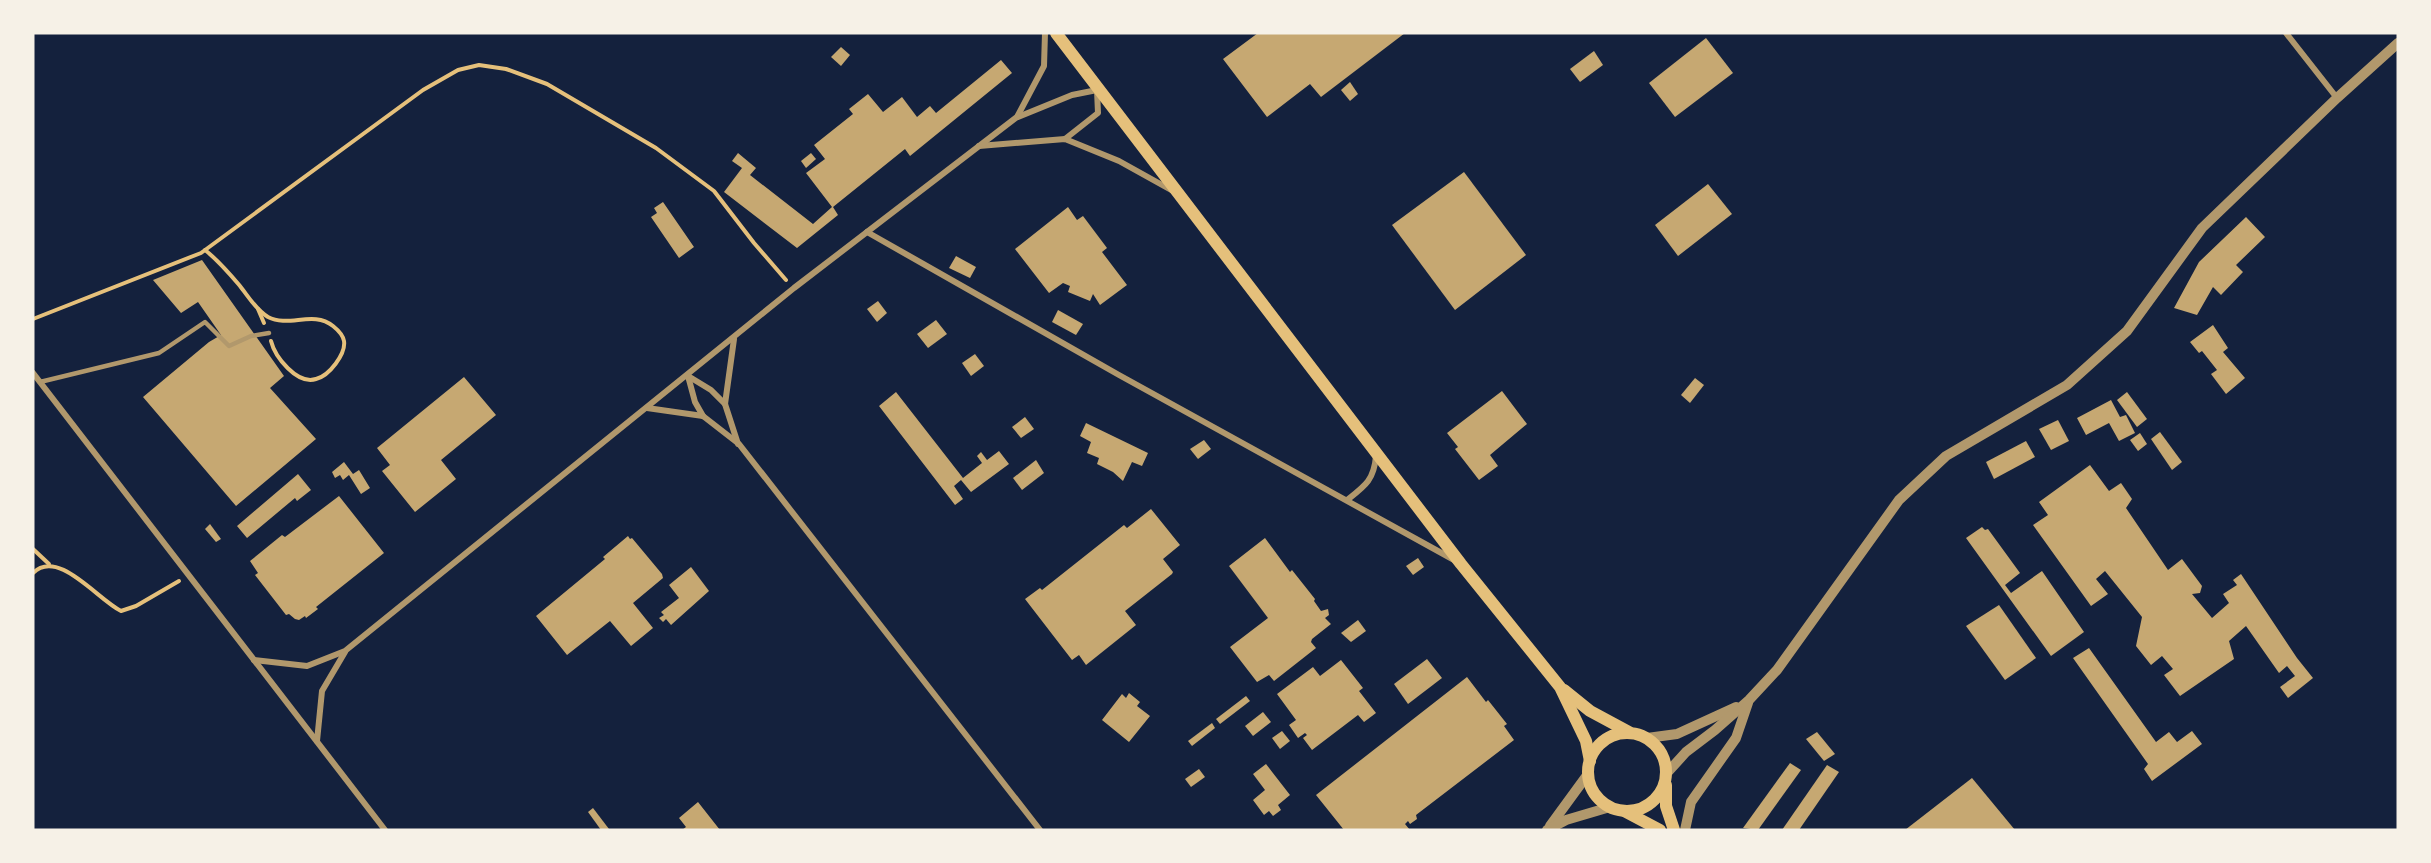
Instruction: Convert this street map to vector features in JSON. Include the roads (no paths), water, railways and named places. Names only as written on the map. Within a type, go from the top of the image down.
[{"type":"main road","points":[[1056,33],[1097,90],[1461,564],[1560,687],[1590,711],[1630,733],[1647,738],[1662,752],[1666,777],[1666,806],[1674,830]]},
{"type":"main road","points":[[1560,687],[1586,741],[1590,760],[1588,774],[1595,794],[1610,807],[1625,811],[1660,830]]},
{"type":"main road","points":[[1590,760],[1605,740],[1617,734],[1630,733]]},
{"type":"main road","points":[[1625,811],[1638,809],[1651,803],[1660,794],[1666,777]]},
{"type":"street","points":[[1017,117],[1044,66],[1044,33]]},
{"type":"street","points":[[2286,33],[2337,98]]},
{"type":"street","points":[[1666,777],[1686,752],[1749,700],[1777,670],[1899,500],[1946,456],[2067,385],[2127,331],[2202,228],[2337,98],[2398,43]]},
{"type":"street","points":[[254,660],[307,666],[345,651],[734,339],[794,288],[1017,117],[1072,95],[1097,90],[1098,113],[1065,139]]},
{"type":"street","points":[[979,146],[1065,139],[1119,161],[1177,194]]},
{"type":"street","points":[[867,232],[1119,375],[1461,564]]},
{"type":"street","points":[[725,404],[734,339]]},
{"type":"street","points":[[33,373],[386,830]]},
{"type":"street","points":[[688,376],[711,390],[725,404],[739,444]]},
{"type":"street","points":[[688,376],[695,402],[703,416],[739,444],[1040,830]]},
{"type":"street","points":[[647,408],[703,416]]},
{"type":"street","points":[[1347,500],[1366,485],[1375,470],[1377,454]]},
{"type":"street","points":[[317,741],[322,691],[345,651]]},
{"type":"street","points":[[1647,738],[1677,734],[1749,700]]},
{"type":"street","points":[[1685,830],[1691,802],[1736,738],[1749,700]]},
{"type":"street","points":[[1547,829],[1588,774]]},
{"type":"street","points":[[1547,829],[1566,820],[1610,807]]},
{"type":"lane","points":[[40,382],[159,353],[205,322],[229,346],[251,336],[269,333]]}]
